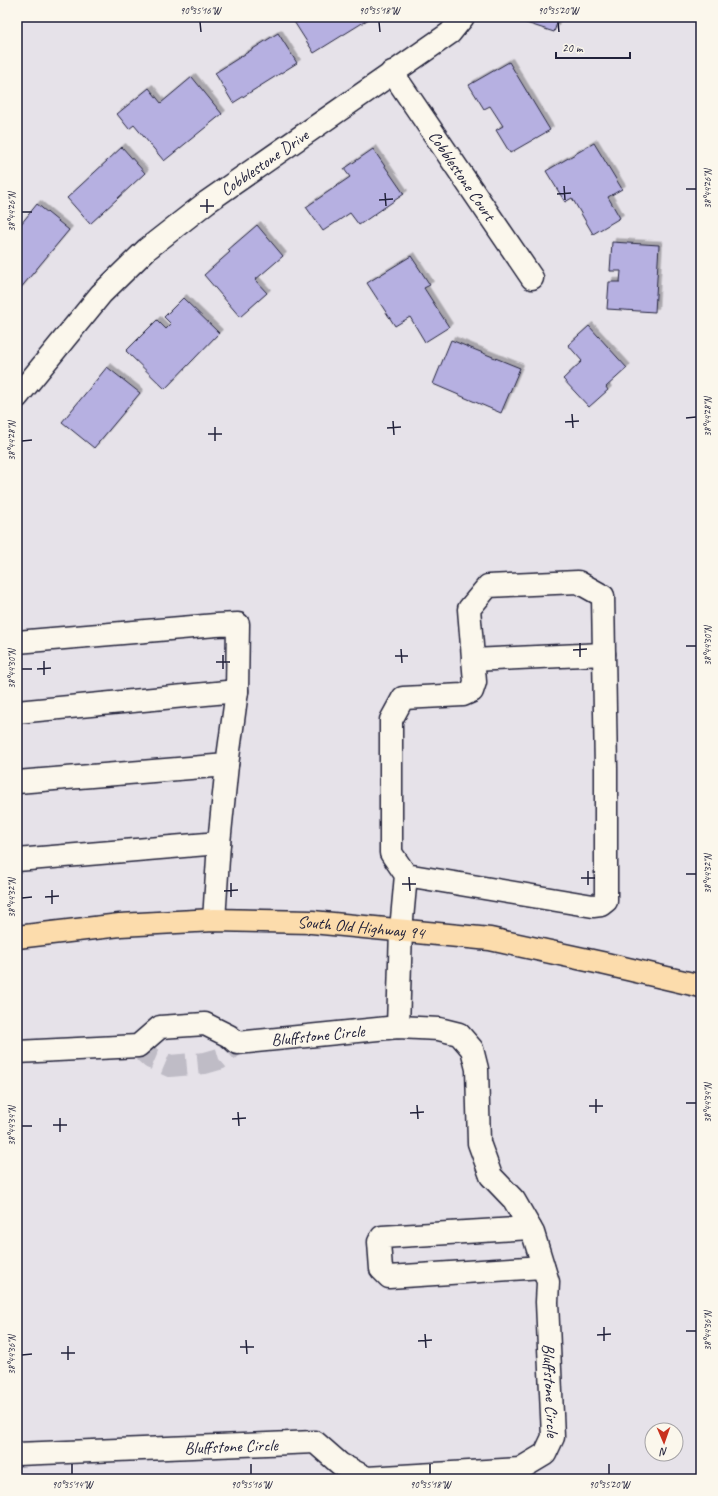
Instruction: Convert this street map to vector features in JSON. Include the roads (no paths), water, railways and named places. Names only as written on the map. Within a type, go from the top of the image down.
[{"type":"main road","name":"South Old Highway 94","points":[[17,937],[120,925],[214,920],[312,922],[490,939],[701,986]]},
{"type":"street","name":"Cobblestone Drive","points":[[17,397],[101,294],[147,249],[207,202],[450,33],[463,17]]},
{"type":"street","name":"Cobblestone Court","points":[[392,72],[532,278]]},
{"type":"street","points":[[398,1027],[401,930],[406,875],[391,853],[391,720],[402,698],[463,695],[472,691],[475,682],[469,609],[488,586],[578,582],[603,596],[606,769],[606,901],[601,905],[593,906],[406,875]]},
{"type":"street","points":[[17,642],[238,624],[237,691],[227,765],[219,843],[214,920]]},
{"type":"street","points":[[473,660],[604,654]]},
{"type":"street","points":[[17,712],[237,691]]},
{"type":"street","points":[[17,782],[227,765]]},
{"type":"street","points":[[17,860],[219,843]]},
{"type":"street","name":"Bluffstone Circle","points":[[17,1052],[138,1046],[160,1027],[205,1024],[229,1036],[237,1044],[398,1027],[439,1029],[459,1034],[472,1049],[477,1069],[479,1143],[491,1176],[514,1200],[530,1228],[548,1282],[547,1302],[553,1437],[545,1454],[520,1469],[367,1478],[340,1464],[315,1442],[17,1454]]},
{"type":"street","points":[[530,1228],[382,1237],[379,1242],[381,1269],[389,1277],[543,1267]]},
{"type":"tunnel","points":[[138,1046],[151,1058],[170,1066],[205,1063],[219,1059],[237,1043]]}]
